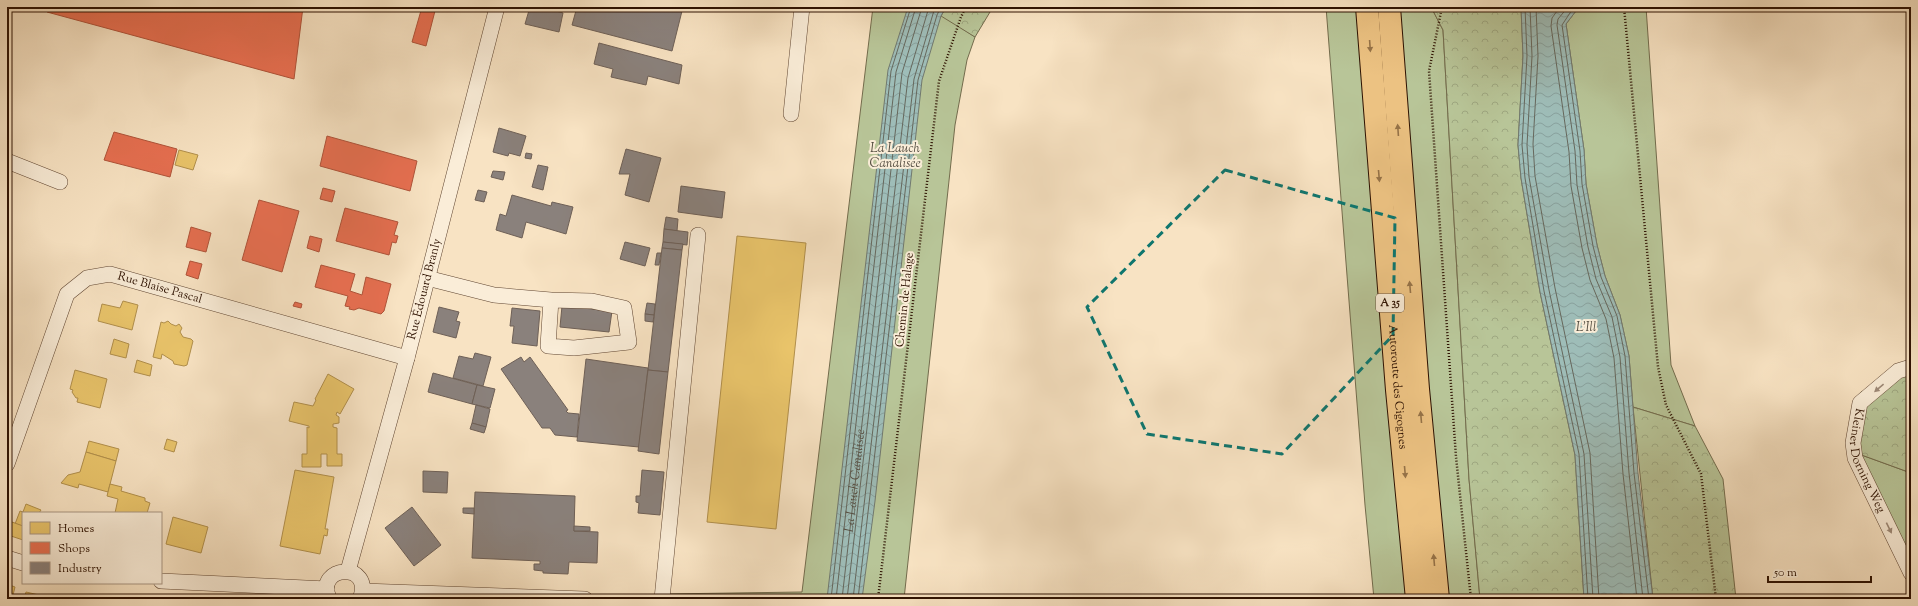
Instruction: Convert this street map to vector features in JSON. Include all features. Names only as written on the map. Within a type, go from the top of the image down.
[{"type":"highway","name":"Autoroute des Cigognes","points":[[1367,7],[1397,390],[1416,599]]},
{"type":"highway","name":"Autoroute des Cigognes","points":[[1389,7],[1418,388],[1438,599]]},
{"type":"street","name":"Rue Édouard Branly","points":[[348,571],[407,358],[497,7]]},
{"type":"street","points":[[791,114],[802,7]]},
{"type":"street","points":[[7,161],[60,182]]},
{"type":"street","points":[[662,599],[698,235]]},
{"type":"street","name":"Rue Blaise Pascal","points":[[7,464],[12,438],[67,294],[87,278],[110,274],[407,358]]},
{"type":"street","points":[[428,278],[494,295],[551,300],[592,301],[624,308],[630,342],[574,348],[548,346],[551,300]]},
{"type":"street","name":"Kleiner Dorning Weg","points":[[1911,367],[1898,371],[1860,403],[1852,443],[1855,458],[1911,573]]},
{"type":"street","points":[[7,558],[22,563]]},
{"type":"street","points":[[162,581],[328,594],[328,581],[333,575],[340,571],[348,571],[360,578],[361,595],[585,599]]},
{"type":"path","name":"Chemin de Halage","points":[[879,599],[939,81],[961,16],[966,7]]},
{"type":"path","points":[[1442,7],[1429,71],[1456,457],[1471,599]]},
{"type":"path","points":[[1624,7],[1658,367],[1666,405],[1701,474],[1716,599]]},
{"type":"highlighted area","points":[[1225,170],[1395,218],[1393,335],[1282,454],[1147,434],[1087,307]]},
{"type":"green space","points":[[873,7],[930,7],[975,37],[967,60],[955,125],[904,599],[665,599],[664,594],[802,592]]},
{"type":"green space","points":[[946,7],[993,7],[975,37],[941,16]]},
{"type":"green space","points":[[1326,7],[1431,7],[1443,30],[1469,479],[1480,599],[1374,599],[1365,505]]},
{"type":"green space","points":[[1431,7],[1521,7],[1523,56],[1518,145],[1521,178],[1540,292],[1575,455],[1584,599],[1480,599],[1469,479],[1443,30]]},
{"type":"green space","points":[[1579,7],[1646,7],[1671,365],[1695,426],[1633,407],[1629,356],[1620,315],[1605,276],[1597,245],[1586,184],[1584,150],[1566,24]]},
{"type":"green space","points":[[1911,374],[1911,473],[1856,453],[1861,392]]},
{"type":"green space","points":[[1633,407],[1695,426],[1723,479],[1736,599],[1653,599]]},
{"type":"green space","points":[[1856,453],[1911,473],[1911,570]]},
{"type":"water","name":"La Lauch Canalisée","points":[[908,7],[946,7],[941,16],[922,80],[875,501],[862,599],[827,599],[888,70]]},
{"type":"water","name":"L'Ill","points":[[1521,7],[1579,7],[1566,24],[1584,150],[1586,184],[1597,245],[1605,276],[1620,315],[1629,356],[1638,473],[1653,599],[1584,599],[1575,455],[1540,292],[1521,178],[1518,145],[1523,56]]},
{"type":"building: Homes","points":[[179,150],[198,155],[193,170],[175,165]]},
{"type":"building: Homes","points":[[737,236],[806,243],[776,529],[707,522]]},
{"type":"building: Homes","points":[[123,301],[138,305],[132,330],[98,321],[102,304],[120,308]]},
{"type":"building: Homes","points":[[168,321],[176,326],[179,324],[182,328],[180,332],[183,337],[193,341],[187,365],[184,366],[174,364],[173,361],[162,354],[161,359],[153,357],[161,322],[164,323]]},
{"type":"building: Homes","points":[[114,339],[129,344],[126,358],[110,354]]},
{"type":"building: Homes","points":[[137,360],[152,365],[150,376],[134,372]]},
{"type":"building: Homes","points":[[75,370],[107,379],[100,408],[77,402],[78,398],[76,398],[72,392],[73,390],[70,389]]},
{"type":"building: Homes","points":[[328,374],[354,389],[340,414],[337,412],[336,415],[339,417],[339,423],[333,424],[333,427],[337,428],[337,454],[342,454],[342,466],[327,466],[327,454],[321,454],[321,467],[302,467],[302,454],[307,454],[307,427],[309,428],[309,426],[289,421],[294,402],[313,406]]},
{"type":"building: Homes","points":[[167,439],[177,442],[174,452],[164,449]]},
{"type":"building: Homes","points":[[89,441],[119,449],[116,461],[86,452]]},
{"type":"building: Homes","points":[[86,452],[116,461],[108,492],[79,484],[78,488],[61,483],[68,475],[80,472]]},
{"type":"building: Homes","points":[[295,470],[334,477],[325,529],[328,529],[327,536],[324,535],[320,554],[280,546]]},
{"type":"building: Homes","points":[[110,484],[122,487],[121,491],[145,498],[145,501],[150,503],[147,512],[115,512],[118,499],[107,496]]},
{"type":"building: Homes","points":[[26,504],[41,510],[40,512],[23,512]]},
{"type":"building: Homes","points":[[20,511],[23,512],[22,526],[15,524]]},
{"type":"building: Homes","points":[[173,517],[208,527],[201,553],[166,544]]},
{"type":"building: Homes","points":[[12,522],[22,526],[22,540],[8,535]]},
{"type":"building: Homes","points":[[7,584],[15,587],[13,595],[15,596],[14,599],[7,599]]},
{"type":"building: Homes","points":[[26,592],[39,595],[38,599],[24,599]]},
{"type":"building: Homes","points":[[39,595],[50,598],[38,599]]},
{"type":"building: Shops","points":[[48,7],[303,7],[294,79],[47,12]]},
{"type":"building: Shops","points":[[422,7],[436,7],[426,46],[412,42]]},
{"type":"building: Shops","points":[[114,132],[177,149],[170,177],[104,160]]},
{"type":"building: Shops","points":[[327,136],[417,161],[410,191],[320,166]]},
{"type":"building: Shops","points":[[323,188],[335,191],[332,202],[320,199]]},
{"type":"building: Shops","points":[[259,200],[299,211],[282,272],[242,260]]},
{"type":"building: Shops","points":[[345,208],[398,222],[394,235],[398,236],[396,243],[392,242],[389,255],[336,241]]},
{"type":"building: Shops","points":[[191,227],[211,233],[206,252],[186,247]]},
{"type":"building: Shops","points":[[310,236],[322,239],[319,252],[307,248]]},
{"type":"building: Shops","points":[[190,261],[202,264],[198,279],[186,275]]},
{"type":"building: Shops","points":[[321,265],[355,274],[350,291],[362,295],[366,277],[391,284],[384,311],[381,314],[359,308],[354,310],[349,309],[350,307],[345,306],[348,296],[315,287]]},
{"type":"building: Shops","points":[[295,302],[302,304],[301,308],[293,306]]},
{"type":"building: Industry","points":[[530,7],[542,7],[563,13],[559,32],[525,24]]},
{"type":"building: Industry","points":[[577,7],[683,7],[672,51],[572,25]]},
{"type":"building: Industry","points":[[599,43],[682,65],[679,84],[648,76],[646,85],[611,77],[613,69],[594,64]]},
{"type":"building: Industry","points":[[499,128],[526,136],[520,156],[509,153],[508,156],[493,152]]},
{"type":"building: Industry","points":[[626,149],[661,158],[649,202],[625,195],[630,174],[619,174]]},
{"type":"building: Industry","points":[[526,153],[532,154],[531,159],[525,158]]},
{"type":"building: Industry","points":[[538,165],[548,167],[543,190],[532,187]]},
{"type":"building: Industry","points":[[493,171],[505,172],[503,180],[491,177]]},
{"type":"building: Industry","points":[[681,186],[725,192],[722,218],[678,212]]},
{"type":"building: Industry","points":[[478,190],[487,192],[484,202],[475,200]]},
{"type":"building: Industry","points":[[512,195],[551,206],[552,202],[573,207],[566,234],[526,222],[522,238],[496,230],[500,214],[506,216]]},
{"type":"building: Industry","points":[[666,217],[678,219],[677,231],[664,229]]},
{"type":"building: Industry","points":[[664,229],[688,232],[687,245],[663,242]]},
{"type":"building: Industry","points":[[625,242],[650,248],[645,266],[620,259]]},
{"type":"building: Industry","points":[[663,242],[683,244],[682,250],[662,248]]},
{"type":"building: Industry","points":[[662,248],[682,250],[668,372],[648,370]]},
{"type":"building: Industry","points":[[657,253],[661,253],[659,265],[655,265]]},
{"type":"building: Industry","points":[[647,303],[655,304],[654,315],[645,314]]},
{"type":"building: Industry","points":[[562,306],[612,311],[609,332],[560,327]]},
{"type":"building: Industry","points":[[439,307],[459,312],[456,321],[460,322],[456,338],[433,332]]},
{"type":"building: Industry","points":[[512,308],[540,311],[537,346],[512,343],[514,326],[510,326]]},
{"type":"building: Industry","points":[[645,314],[654,315],[653,322],[645,321]]},
{"type":"building: Industry","points":[[475,353],[491,357],[483,386],[453,378],[459,356],[473,359]]},
{"type":"building: Industry","points":[[521,357],[524,362],[530,357],[568,410],[566,411],[568,413],[579,414],[577,437],[555,435],[550,428],[542,428],[501,369]]},
{"type":"building: Industry","points":[[586,359],[648,368],[639,447],[577,441]]},
{"type":"building: Industry","points":[[648,370],[668,372],[659,454],[638,451]]},
{"type":"building: Industry","points":[[433,373],[477,385],[472,404],[428,392]]},
{"type":"building: Industry","points":[[477,385],[495,389],[490,408],[472,404]]},
{"type":"building: Industry","points":[[476,405],[490,409],[486,427],[472,423]]},
{"type":"building: Industry","points":[[472,423],[486,427],[484,433],[470,429]]},
{"type":"building: Industry","points":[[642,470],[664,472],[660,515],[638,513],[639,503],[636,502],[636,496],[640,496]]},
{"type":"building: Industry","points":[[423,471],[448,472],[447,493],[423,492]]},
{"type":"building: Industry","points":[[475,492],[575,496],[574,531],[598,532],[597,563],[569,562],[568,574],[543,573],[543,571],[534,570],[534,564],[540,564],[540,561],[472,558]]},
{"type":"building: Industry","points":[[412,507],[441,545],[414,566],[385,528]]},
{"type":"building: Industry","points":[[463,508],[474,508],[474,514],[463,513]]},
{"type":"building: Industry","points":[[574,526],[590,527],[590,531],[574,531]]}]
